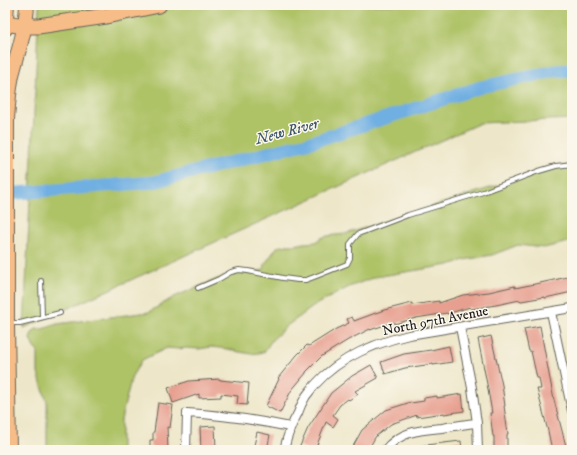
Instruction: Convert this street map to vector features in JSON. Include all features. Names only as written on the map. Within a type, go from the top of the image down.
[{"type":"highway","points":[[6,5],[5,26],[38,26],[59,24],[159,5]]},
{"type":"highway","points":[[9,450],[7,324],[8,104],[27,5]]},
{"type":"street","name":"North 97th Avenue","points":[[284,450],[290,427],[306,397],[316,384],[327,373],[364,349],[394,339],[572,308]]},
{"type":"street","points":[[551,312],[572,411]]},
{"type":"street","points":[[460,327],[472,388],[477,423],[478,450]]},
{"type":"street","points":[[186,450],[187,413],[231,416],[290,427]]},
{"type":"street","points":[[385,450],[390,444],[404,435],[416,431],[477,423]]},
{"type":"lane","points":[[198,288],[231,272],[239,270],[283,278],[306,280],[347,264],[350,258],[350,244],[358,234],[408,215],[484,192],[539,171],[556,166],[572,164]]},
{"type":"lane","points":[[41,281],[42,317]]},
{"type":"lane","points":[[7,324],[20,323],[60,313]]},
{"type":"green space","points":[[39,5],[572,5],[572,119],[480,123],[24,328]]},
{"type":"green space","points":[[572,165],[572,241],[544,248],[518,245],[492,255],[464,260],[449,265],[375,277],[349,287],[317,304],[288,325],[272,340],[264,352],[252,354],[211,347],[199,349],[167,348],[142,360],[132,376],[121,420],[121,450],[47,450],[47,402],[38,373],[38,352],[34,348],[30,339],[32,333],[36,329],[42,329],[57,324],[149,312],[174,297],[229,274],[264,270],[265,264],[277,247],[316,242],[327,236],[345,234],[534,174],[562,166]]},
{"type":"building","points":[[572,276],[572,292],[545,298],[520,300],[471,309],[470,307],[447,314],[416,318],[394,324],[394,322],[370,329],[322,356],[306,372],[291,391],[280,413],[266,406],[279,379],[278,378],[297,355],[307,345],[309,346],[336,329],[349,323],[347,319],[352,317],[354,321],[384,310],[412,303],[412,305],[439,301],[439,303],[463,295],[489,292],[515,286],[515,288]]},
{"type":"building","points":[[540,326],[554,400],[567,450],[552,450],[537,389],[541,389],[539,378],[537,378],[524,329]]},
{"type":"building","points":[[491,336],[505,406],[508,434],[507,450],[494,450],[494,436],[490,413],[492,413],[478,339]]},
{"type":"building","points":[[449,346],[452,362],[405,368],[385,374],[381,362],[404,354]]},
{"type":"building","points":[[371,365],[378,378],[355,391],[358,394],[340,405],[333,415],[338,419],[333,427],[326,422],[315,450],[309,450],[300,446],[308,428],[331,393],[352,376]]},
{"type":"building","points":[[220,379],[249,383],[247,405],[237,404],[238,396],[221,394],[221,397],[199,398],[199,394],[173,403],[168,388],[189,381]]},
{"type":"building","points":[[462,394],[464,411],[417,417],[417,415],[391,424],[376,436],[368,450],[351,450],[362,430],[386,410],[411,402],[424,401],[424,398],[437,396],[437,398]]},
{"type":"building","points":[[158,403],[173,405],[170,428],[167,427],[168,450],[154,450],[153,447],[150,447],[150,440],[153,440]]},
{"type":"building","points":[[215,426],[216,449],[201,450],[200,427]]},
{"type":"building","points":[[257,432],[270,435],[267,450],[253,450]]},
{"type":"building","points":[[461,441],[462,450],[418,450],[417,446]]},
{"type":"waterway","name":"New River","points":[[5,194],[154,182],[311,142],[481,87],[555,71],[572,70]]}]
